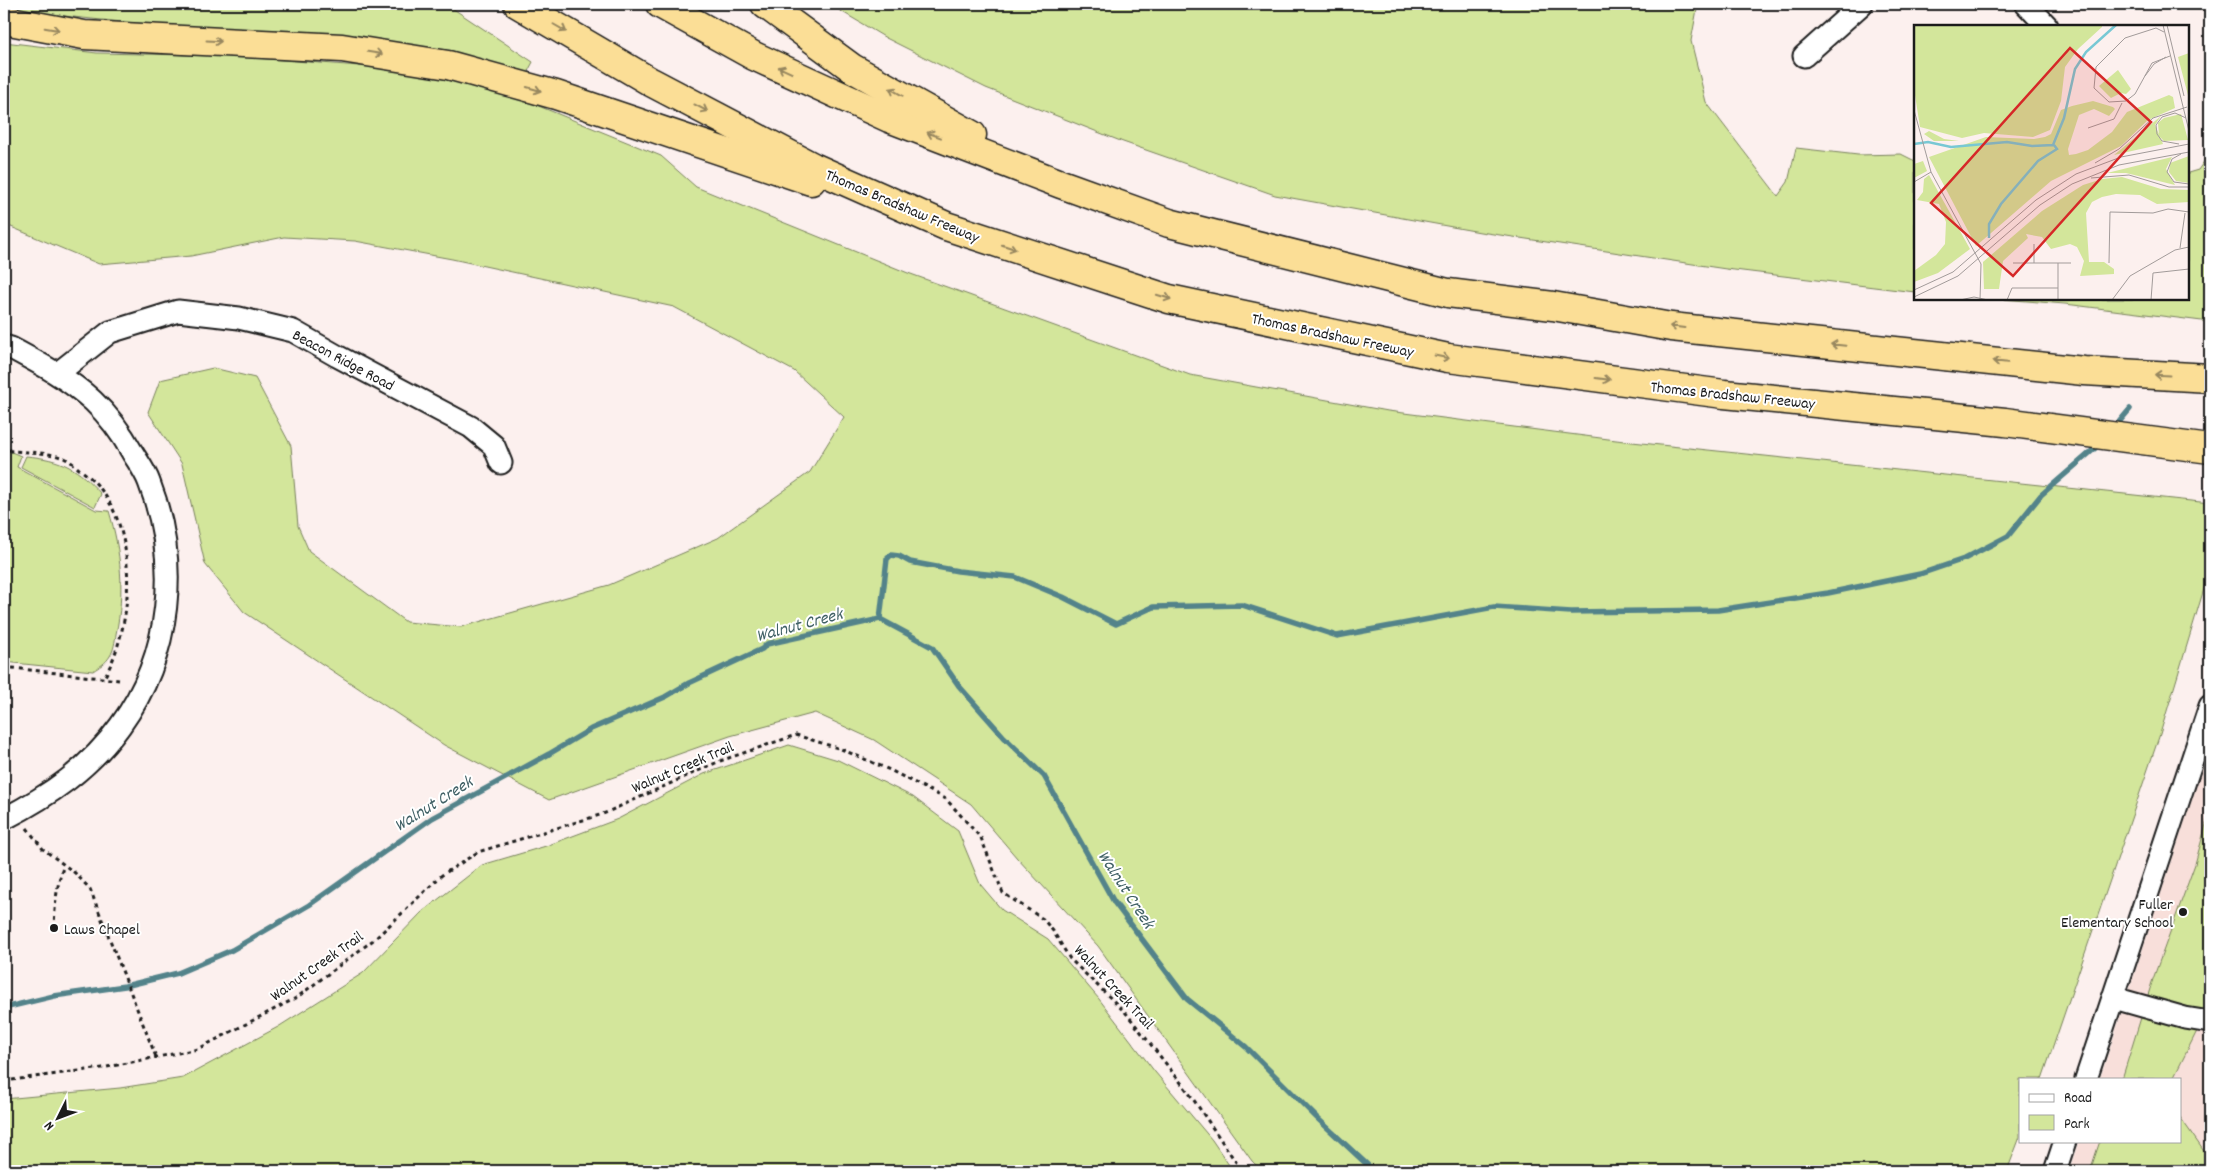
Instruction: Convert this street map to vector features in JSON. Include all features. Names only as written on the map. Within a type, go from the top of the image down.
[{"type":"highway","name":"Thomas Bradshaw Freeway","points":[[518,4],[651,82],[813,167],[946,226],[1169,299],[1448,358],[1724,394],[2005,422],[2210,448]]},
{"type":"highway","points":[[660,4],[754,56],[889,118],[1061,184],[1169,223],[1448,293],[1553,306],[1671,327],[2084,371],[2210,378]]},
{"type":"highway","points":[[764,4],[852,68],[1061,184]]},
{"type":"highway","points":[[4,20],[84,35],[342,48],[448,64],[556,95],[946,226]]},
{"type":"street","points":[[1804,56],[1862,4]]},
{"type":"street","points":[[2026,4],[2046,25]]},
{"type":"street","name":"Beacon Ridge Road","points":[[58,373],[110,332],[170,313],[178,311],[239,318],[293,331],[336,356],[472,427],[494,446],[501,463]]},
{"type":"street","points":[[4,346],[58,373],[94,402],[123,436],[148,480],[164,535],[169,577],[164,619],[156,654],[139,697],[121,725],[102,748],[70,780],[32,805],[4,819]]},
{"type":"street","points":[[2086,1078],[2210,706]]},
{"type":"street","points":[[2114,998],[2185,1018],[2210,1022]]},
{"type":"street","points":[[2055,1171],[2065,1142]]},
{"type":"path","points":[[4,443],[11,451],[35,453],[64,459],[91,477],[108,500],[119,525],[128,573],[126,612],[115,659],[104,678]]},
{"type":"path","points":[[4,667],[119,680]]},
{"type":"path","name":"Walnut Creek Trail","points":[[4,1081],[102,1068],[198,1049],[296,998],[376,938],[442,876],[478,852],[603,814],[720,761],[796,735],[841,749],[890,770],[946,799],[981,838],[1003,893],[1043,919],[1070,958],[1126,1013],[1189,1093],[1242,1171]]},
{"type":"path","points":[[27,828],[43,850],[75,873],[90,889],[96,900],[117,960],[156,1058]]},
{"type":"path","points":[[54,928],[55,897],[64,866]]},
{"type":"shaded area","name":"Fuller Elementary School","points":[[2210,745],[2210,1171],[2069,1171],[2079,1142],[2182,1142],[2182,1078],[2100,1078]]},
{"type":"green space","points":[[4,4],[446,4],[533,62],[526,75],[229,30],[111,21],[17,11],[4,8]]},
{"type":"green space","points":[[829,4],[1698,4],[1691,41],[1706,102],[1778,196],[1788,182],[1796,148],[1858,155],[1901,154],[1914,160],[1914,292],[1726,269],[1480,232],[1275,195],[1123,142],[986,88],[886,38]]},
{"type":"green space","points":[[4,42],[97,53],[230,56],[411,70],[519,98],[661,156],[696,187],[908,273],[1190,375],[1388,411],[1632,442],[2210,503],[2210,569],[2160,734],[2042,1078],[2019,1078],[2019,1140],[2007,1171],[1262,1171],[1252,1161],[1098,946],[1017,858],[971,804],[874,740],[815,713],[730,736],[549,800],[444,745],[244,612],[205,564],[182,464],[148,412],[160,380],[213,368],[255,378],[291,446],[298,526],[309,551],[406,622],[461,627],[609,585],[718,538],[810,472],[844,417],[794,371],[674,307],[452,259],[355,241],[284,237],[191,256],[99,264],[4,224]]},
{"type":"green space","points":[[2210,153],[2210,322],[2065,304],[2014,300],[2189,300],[2189,173],[2198,170]]},
{"type":"green space","points":[[4,449],[21,456],[17,467],[96,510],[109,511],[119,557],[121,587],[119,618],[115,642],[110,656],[93,671],[4,662]]},
{"type":"green space","points":[[26,456],[59,462],[76,471],[101,494],[95,507],[21,467]]},
{"type":"green space","points":[[789,745],[838,760],[913,797],[958,831],[980,884],[1002,910],[1048,939],[1099,999],[1155,1072],[1212,1140],[1233,1171],[4,1171],[4,1099],[120,1088],[183,1078],[278,1027],[363,973],[422,912],[482,865],[546,846],[618,819],[704,774]]},
{"type":"green space","points":[[2210,810],[2210,1005],[2174,1078],[2122,1078],[2153,979],[2195,864]]},
{"type":"green space","points":[[2182,1120],[2210,1160],[2210,1171],[2090,1171],[2100,1142],[2182,1142]]},
{"type":"waterway","points":[[2114,428],[2130,409]]},
{"type":"waterway","points":[[880,619],[887,559],[891,555],[899,556],[910,562],[958,571],[1015,577],[1063,597],[1116,624],[1153,607],[1242,605],[1337,636],[1494,607],[1571,612],[1718,610],[1828,593],[1920,574],[1964,559],[2008,536],[2041,495],[2100,444]]},
{"type":"waterway","name":"Walnut Creek","points":[[4,1008],[54,996],[125,986],[178,973],[232,950],[309,905],[432,818],[591,729],[665,697],[689,683],[762,649],[767,644],[880,619],[932,647],[959,686],[1004,737],[1044,776],[1114,902],[1187,999],[1246,1047],[1317,1118],[1374,1171]]},
{"type":"place","name":"Fuller Elementary School","points":[[2183,912]]},
{"type":"place","name":"Laws Chapel","points":[[54,928]]}]
